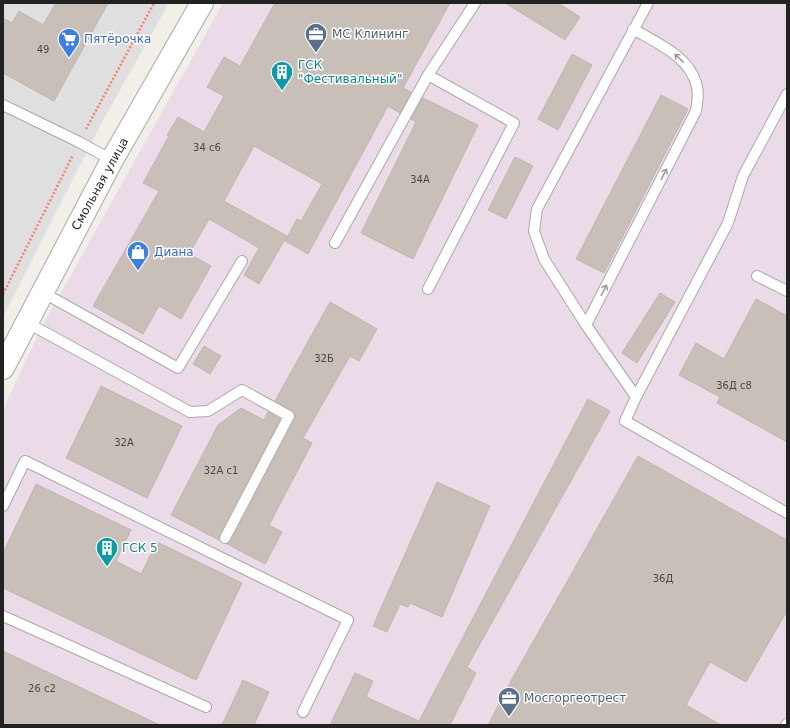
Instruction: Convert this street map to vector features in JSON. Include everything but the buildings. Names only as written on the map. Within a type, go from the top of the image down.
[{"type":"street","name":"Смольная улица","points":[[3,368],[112,160],[202,3]]},
{"type":"lane","points":[[335,244],[428,74],[475,3]]},
{"type":"lane","points":[[636,397],[544,259],[534,231],[537,208],[648,3]]},
{"type":"lane","points":[[586,324],[696,112],[698,88],[691,70],[675,54],[633,29]]},
{"type":"lane","points":[[428,74],[514,123],[428,289]]},
{"type":"lane","points":[[787,94],[743,176],[728,223],[636,397],[625,421],[787,513]]},
{"type":"lane","points":[[3,105],[79,142],[112,160]]},
{"type":"lane","points":[[42,292],[178,368],[242,261]]},
{"type":"lane","points":[[758,276],[787,291]]},
{"type":"lane","points":[[26,322],[190,412],[208,412],[242,390],[289,416],[225,538]]},
{"type":"lane","points":[[3,506],[25,461],[348,620],[303,712]]},
{"type":"lane","points":[[3,616],[206,706]]},
{"type":"path","points":[[3,294],[79,142],[154,3]]},
{"type":"shaded area","points":[[3,3],[169,3],[101,124],[3,317]]},
{"type":"shaded area","points":[[223,3],[787,3],[787,725],[3,725],[3,410],[40,330]]},
{"type":"place","name":"МС Клининг","points":[[316,54]]},
{"type":"place","name":"Пятёрочка","points":[[69,58]]},
{"type":"place","name":"ГСК \"Фестивальный\"","points":[[282,92]]},
{"type":"place","name":"Диана","points":[[138,272]]},
{"type":"place","name":"ГСК 5","points":[[107,568]]},
{"type":"place","name":"Мосгоргеотрест","points":[[509,718]]}]
